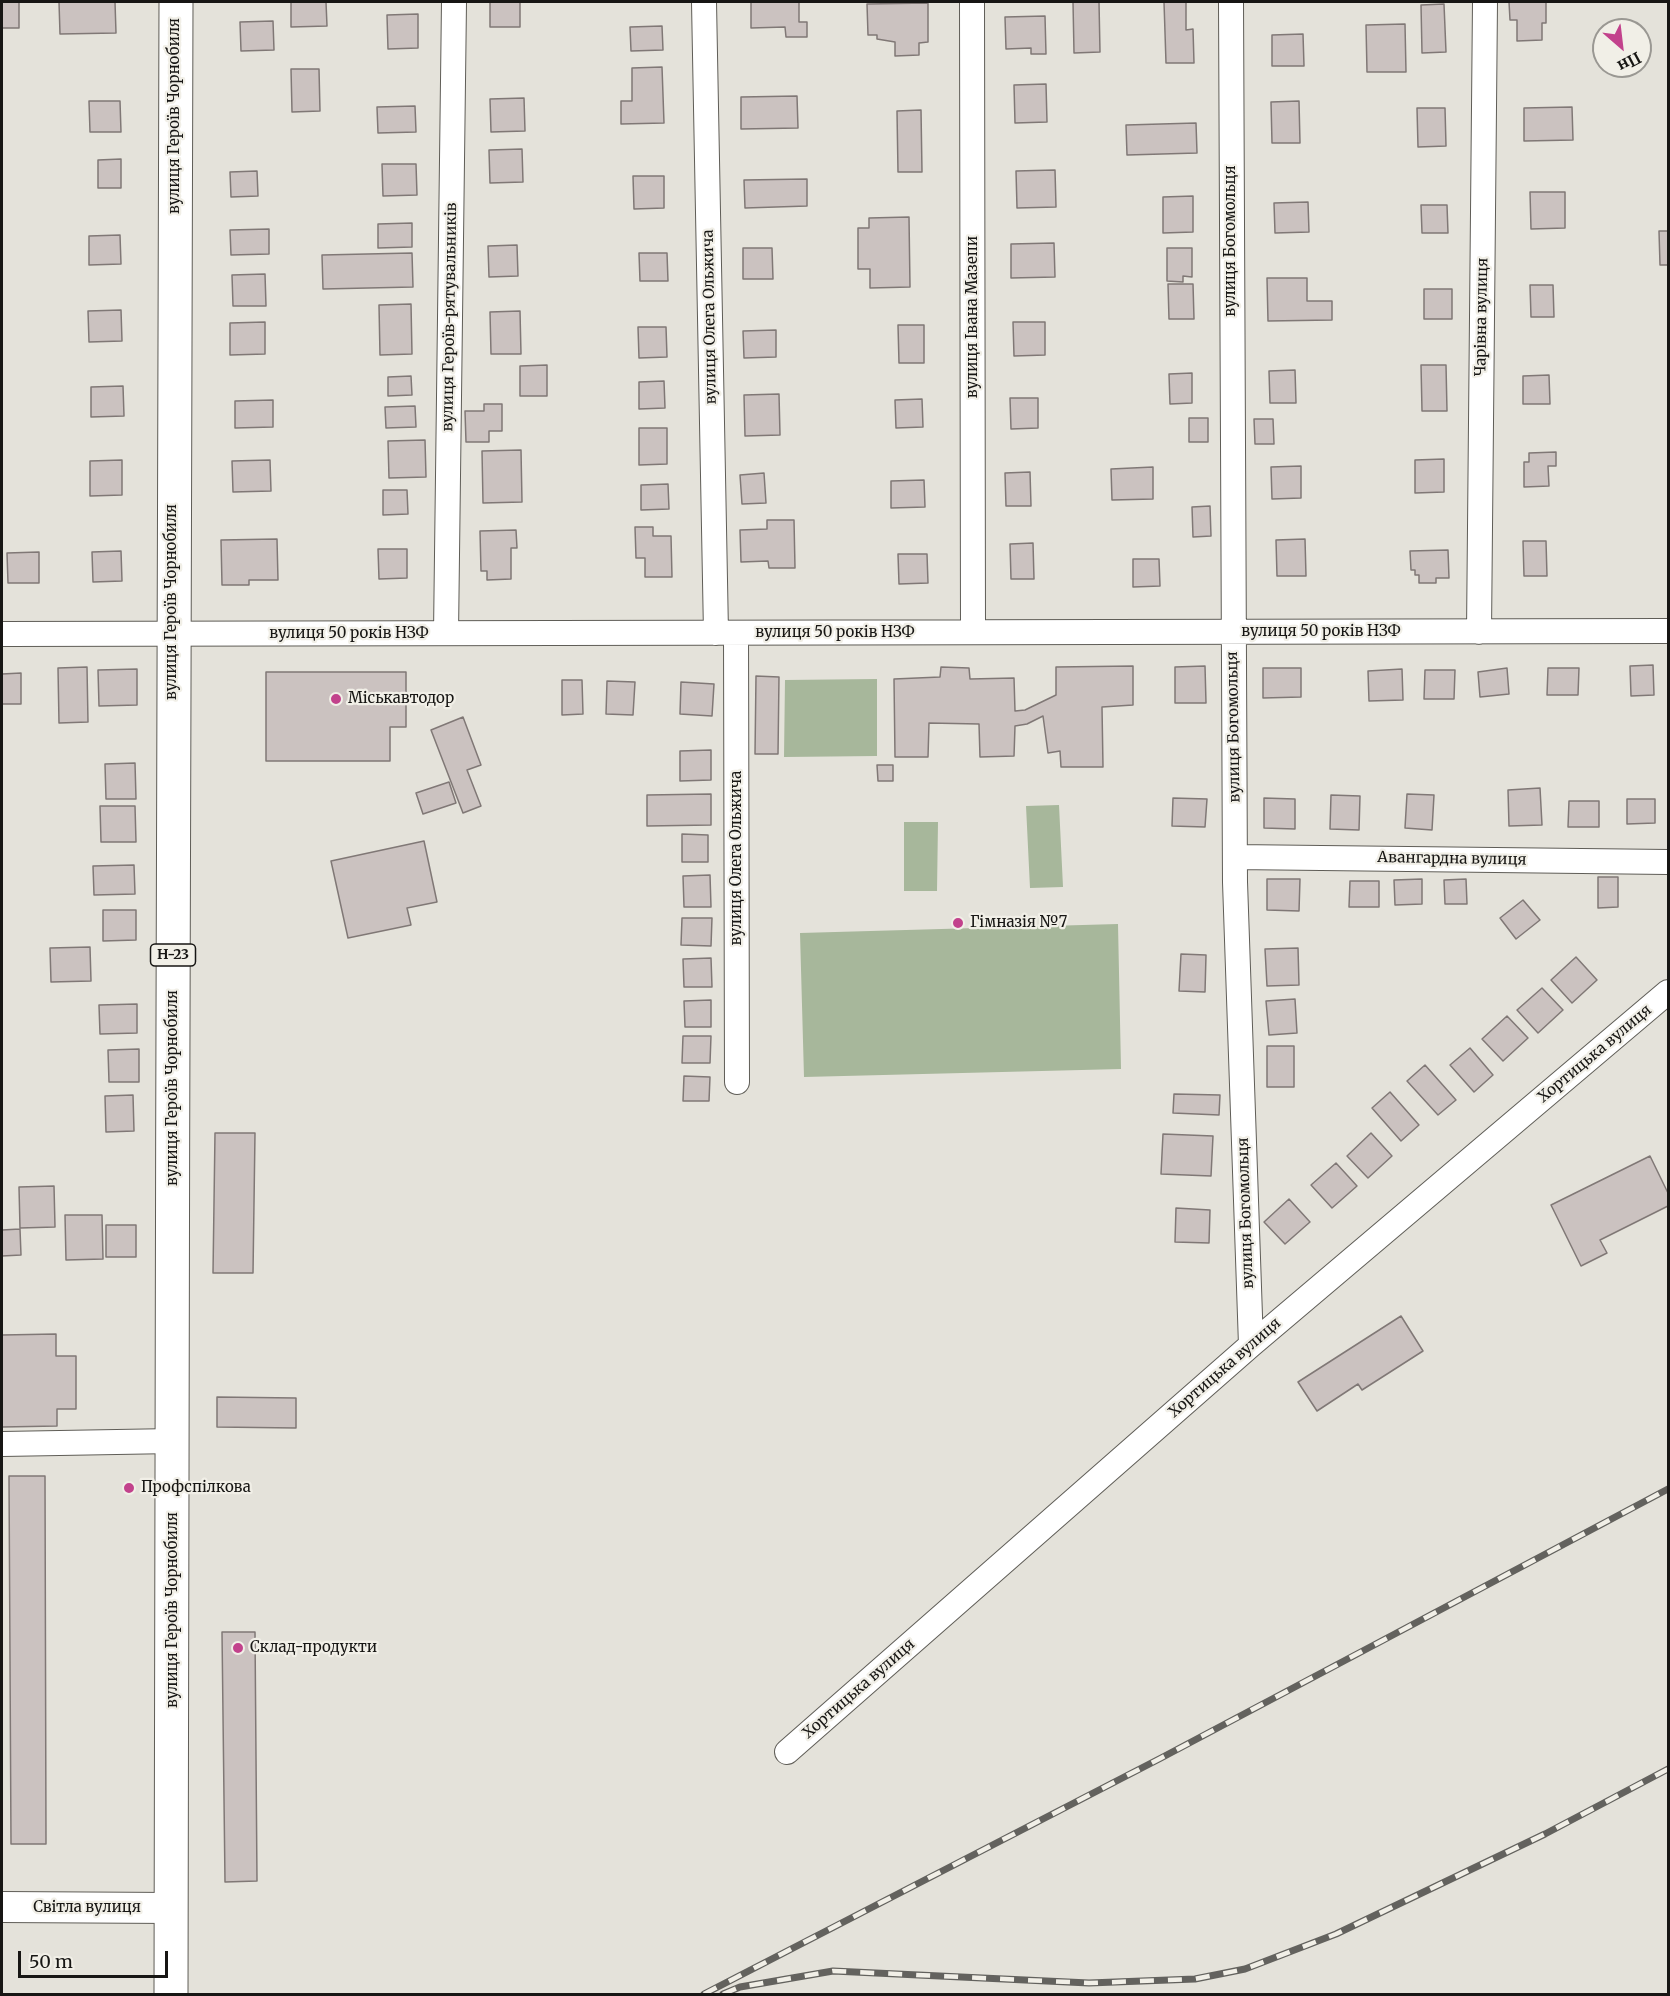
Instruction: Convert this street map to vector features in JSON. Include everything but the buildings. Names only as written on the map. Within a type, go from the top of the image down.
[{"type":"main road","name":"вулиця Героїв Чорнобиля","points":[[171,1995],[174,1441],[171,634],[176,2]]},
{"type":"street","name":"вулиця Героїв-рятувальників","points":[[446,633],[454,2]]},
{"type":"street","name":"вулиця Олега Ольжича","points":[[704,2],[726,633],[737,1082]]},
{"type":"street","name":"вулиця Івана Мазепи","points":[[972,2],[973,632]]},
{"type":"street","name":"вулиця Богомольця","points":[[1231,2],[1232,632],[1235,856],[1251,1345]]},
{"type":"street","name":"Чарівна вулиця","points":[[1479,632],[1485,2]]},
{"type":"street","name":"вулиця 50 років НЗФ","points":[[2,634],[1668,631]]},
{"type":"street","name":"Авангардна вулиця","points":[[1235,856],[1668,862]]},
{"type":"street","name":"Хортицька вулиця","points":[[787,1752],[1251,1345],[1668,992]]},
{"type":"street","points":[[2,1444],[174,1441]]},
{"type":"street","name":"Світла вулиця","points":[[2,1907],[172,1908]]},
{"type":"green space","points":[[877,679],[877,756],[784,757],[785,680]]},
{"type":"green space","points":[[1059,805],[1063,887],[1030,888],[1026,806]]},
{"type":"green space","points":[[904,822],[938,822],[937,891],[904,891]]},
{"type":"green space","points":[[1118,924],[1121,1069],[804,1077],[800,933]]},
{"type":"railway","points":[[704,1994],[1161,1758],[1668,1489]]},
{"type":"railway","points":[[723,1994],[740,1987],[833,1971],[1089,1983],[1195,1979],[1245,1969],[1336,1934],[1545,1834],[1668,1769]]},
{"type":"place","name":"Міськавтодор","points":[[336,699]]},
{"type":"place","name":"Гімназія №7","points":[[958,923]]},
{"type":"place","name":"Профспілкова","points":[[129,1488]]},
{"type":"place","name":"Склад-продукти","points":[[238,1648]]}]
